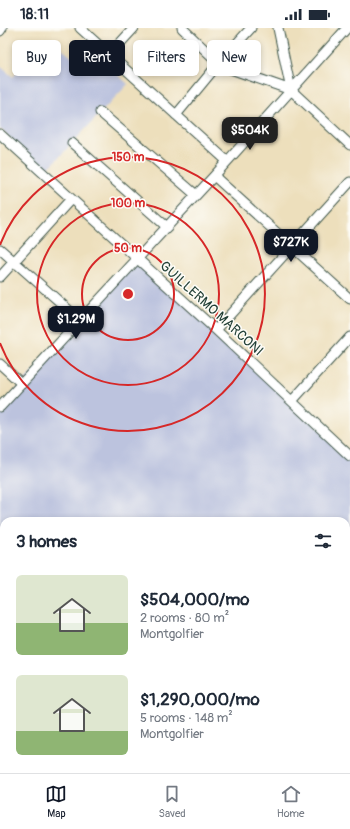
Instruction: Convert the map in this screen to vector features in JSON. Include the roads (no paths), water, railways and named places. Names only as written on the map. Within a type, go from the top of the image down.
[{"type":"street","points":[[80,28],[94,40]]},
{"type":"street","points":[[123,40],[134,28]]},
{"type":"street","points":[[182,28],[207,52]]},
{"type":"street","points":[[240,40],[251,28]]},
{"type":"street","points":[[278,28],[291,90]]},
{"type":"street","points":[[0,407],[214,176],[347,28]]},
{"type":"street","points":[[125,68],[227,161]]},
{"type":"street","points":[[176,115],[208,76]]},
{"type":"street","points":[[250,76],[291,90],[350,145]]},
{"type":"street","points":[[100,112],[196,195]]},
{"type":"street","name":"GUILLERMO MARCONI","points":[[1,137],[72,198],[216,330],[350,456]]},
{"type":"street","points":[[72,143],[167,227]]},
{"type":"street","points":[[214,176],[350,299]]},
{"type":"street","points":[[216,330],[350,182]]},
{"type":"street","points":[[0,276],[72,198]]},
{"type":"street","points":[[0,249],[80,320]]},
{"type":"street","points":[[292,401],[350,337]]},
{"type":"street","points":[[0,364],[22,384]]}]
